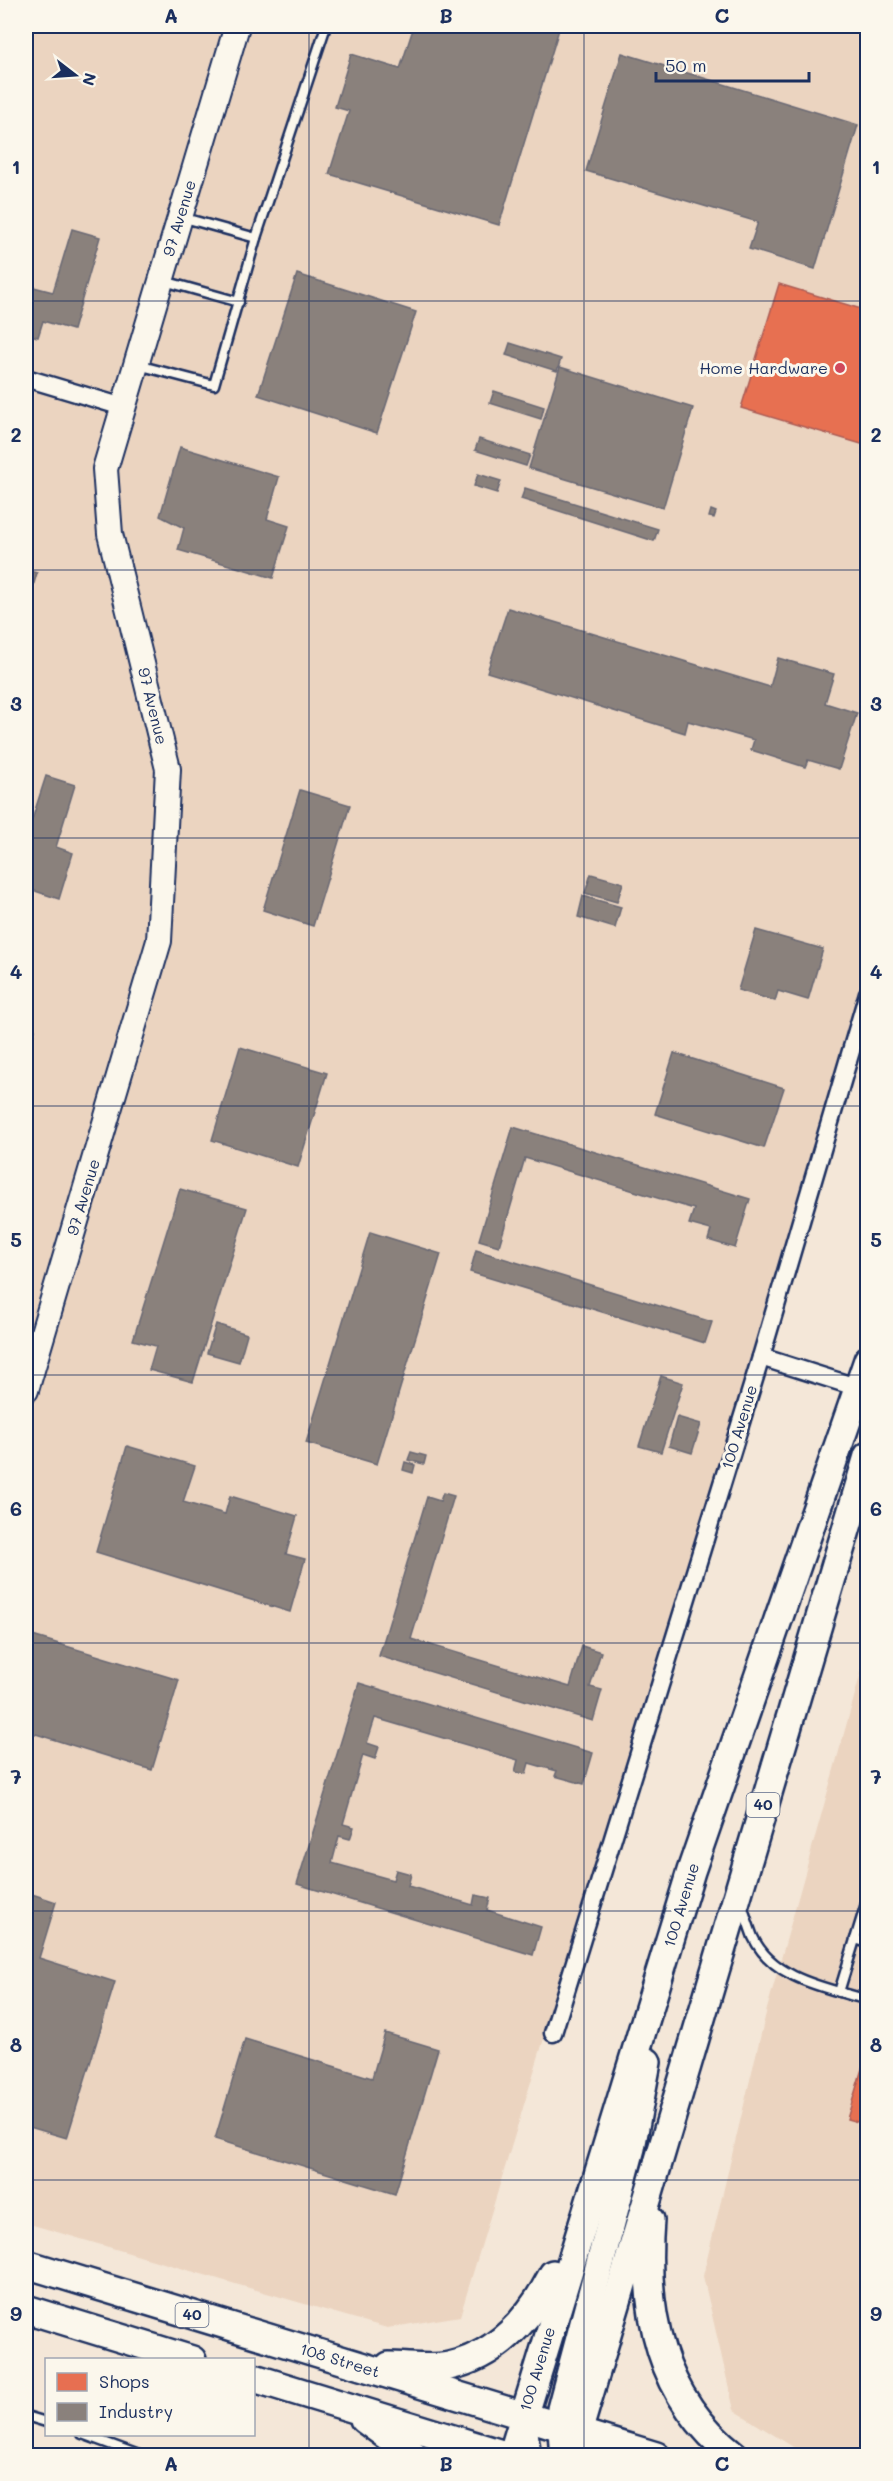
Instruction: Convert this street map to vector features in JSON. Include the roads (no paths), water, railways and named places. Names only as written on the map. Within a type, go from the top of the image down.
[{"type":"main road","name":"100 Avenue","points":[[510,2456],[691,1871],[863,1389],[867,1360]]},
{"type":"main road","name":"40","points":[[570,2438],[658,2154],[867,1456]]},
{"type":"main road","points":[[564,2456],[570,2438],[563,2400],[631,2148],[660,1999],[691,1871]]},
{"type":"main road","points":[[658,2154],[651,2199],[648,2281],[660,2350],[674,2384],[691,2413],[714,2440],[735,2456]]},
{"type":"main road","points":[[358,2366],[447,2366],[478,2357],[499,2344],[538,2305],[584,2215]]},
{"type":"main road","name":"108 Street","points":[[26,2264],[523,2416],[570,2438],[656,2456]]},
{"type":"main road","points":[[26,2309],[185,2358]]},
{"type":"main road","points":[[255,2378],[510,2456]]},
{"type":"main road","points":[[346,2406],[416,2456]]},
{"type":"street","name":"97 Avenue","points":[[26,1390],[159,941],[168,769],[110,534],[105,469],[237,26]]},
{"type":"street","points":[[26,378],[123,407]]},
{"type":"street","name":"100 Avenue","points":[[553,2032],[761,1357],[867,993]]},
{"type":"street","points":[[761,1357],[863,1389]]},
{"type":"street","points":[[523,2416],[529,2456]]},
{"type":"lane","points":[[136,364],[214,385],[256,238],[326,26]]},
{"type":"lane","points":[[180,217],[256,238]]},
{"type":"lane","points":[[161,280],[239,302]]},
{"type":"lane","points":[[738,1887],[754,1939],[768,1956],[792,1976],[867,2001]]},
{"type":"lane","points":[[839,1992],[867,1897]]},
{"type":"lane","points":[[855,1939],[867,1943]]},
{"type":"lane","points":[[26,2416],[45,2422]]},
{"type":"lane","points":[[87,2436],[142,2456]]},
{"type":"place","name":"Home Hardware","points":[[840,368]]}]
